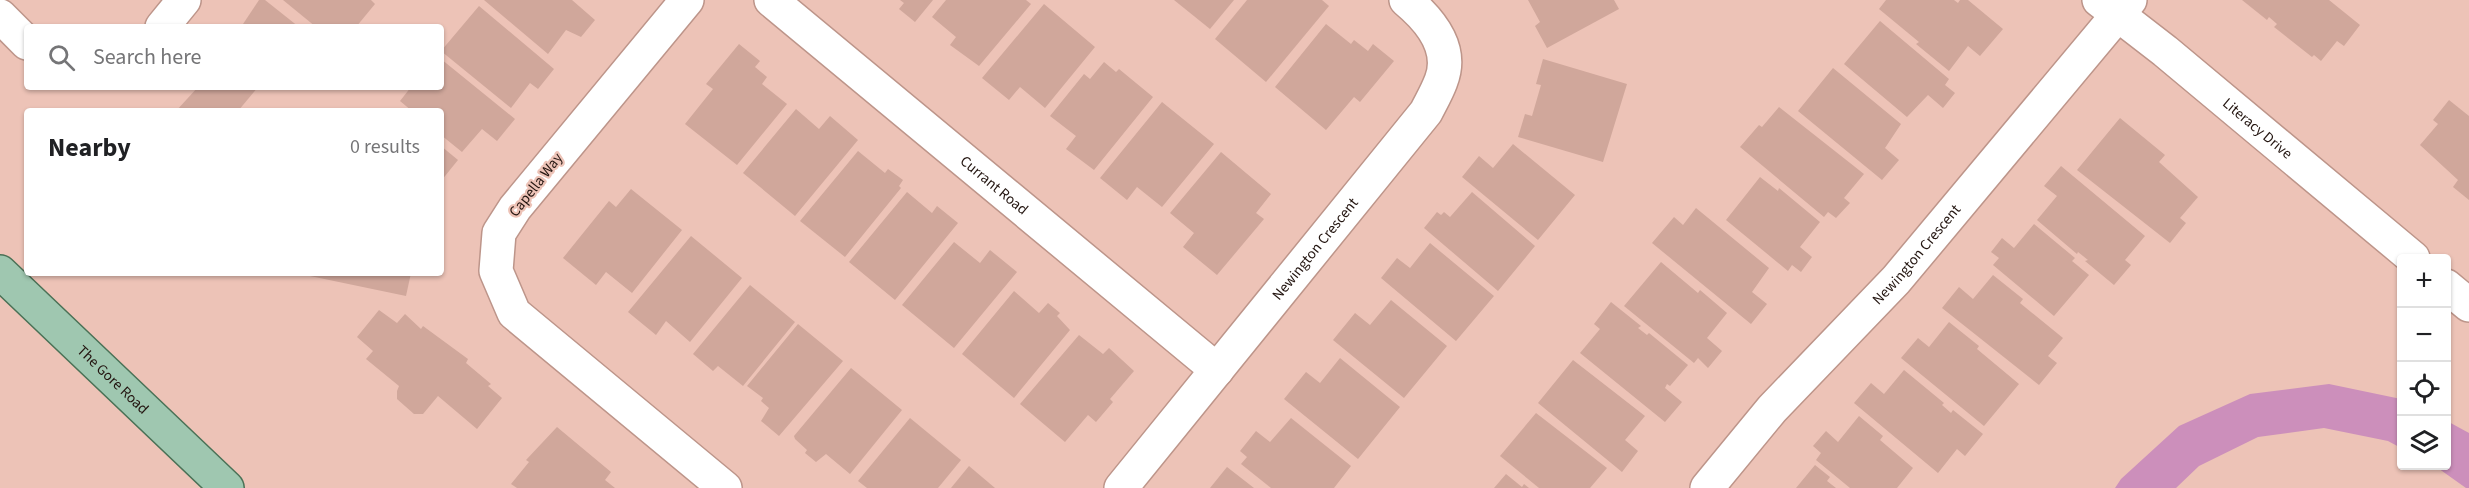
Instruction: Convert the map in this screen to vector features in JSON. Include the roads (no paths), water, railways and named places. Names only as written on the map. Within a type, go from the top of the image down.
[{"type":"main road","name":"The Gore Road","points":[[0,272],[227,488]]},
{"type":"street","points":[[164,24],[184,0]]},
{"type":"street","name":"Capella Way","points":[[687,0],[515,208],[499,233],[496,272],[514,313],[725,488]]},
{"type":"street","name":"Currant Road","points":[[771,0],[1218,370]]},
{"type":"street","name":"Newington Crescent","points":[[1121,488],[1426,112],[1442,79],[1444,49],[1425,16],[1406,0]]},
{"type":"street","name":"Newington Crescent","points":[[1707,488],[1772,409],[1896,280],[2116,5]]},
{"type":"street","name":"Literacy Drive","points":[[2116,5],[2164,51],[2408,254]]},
{"type":"street","points":[[0,16],[24,40]]},
{"type":"street","points":[[2451,290],[2469,305]]}]
